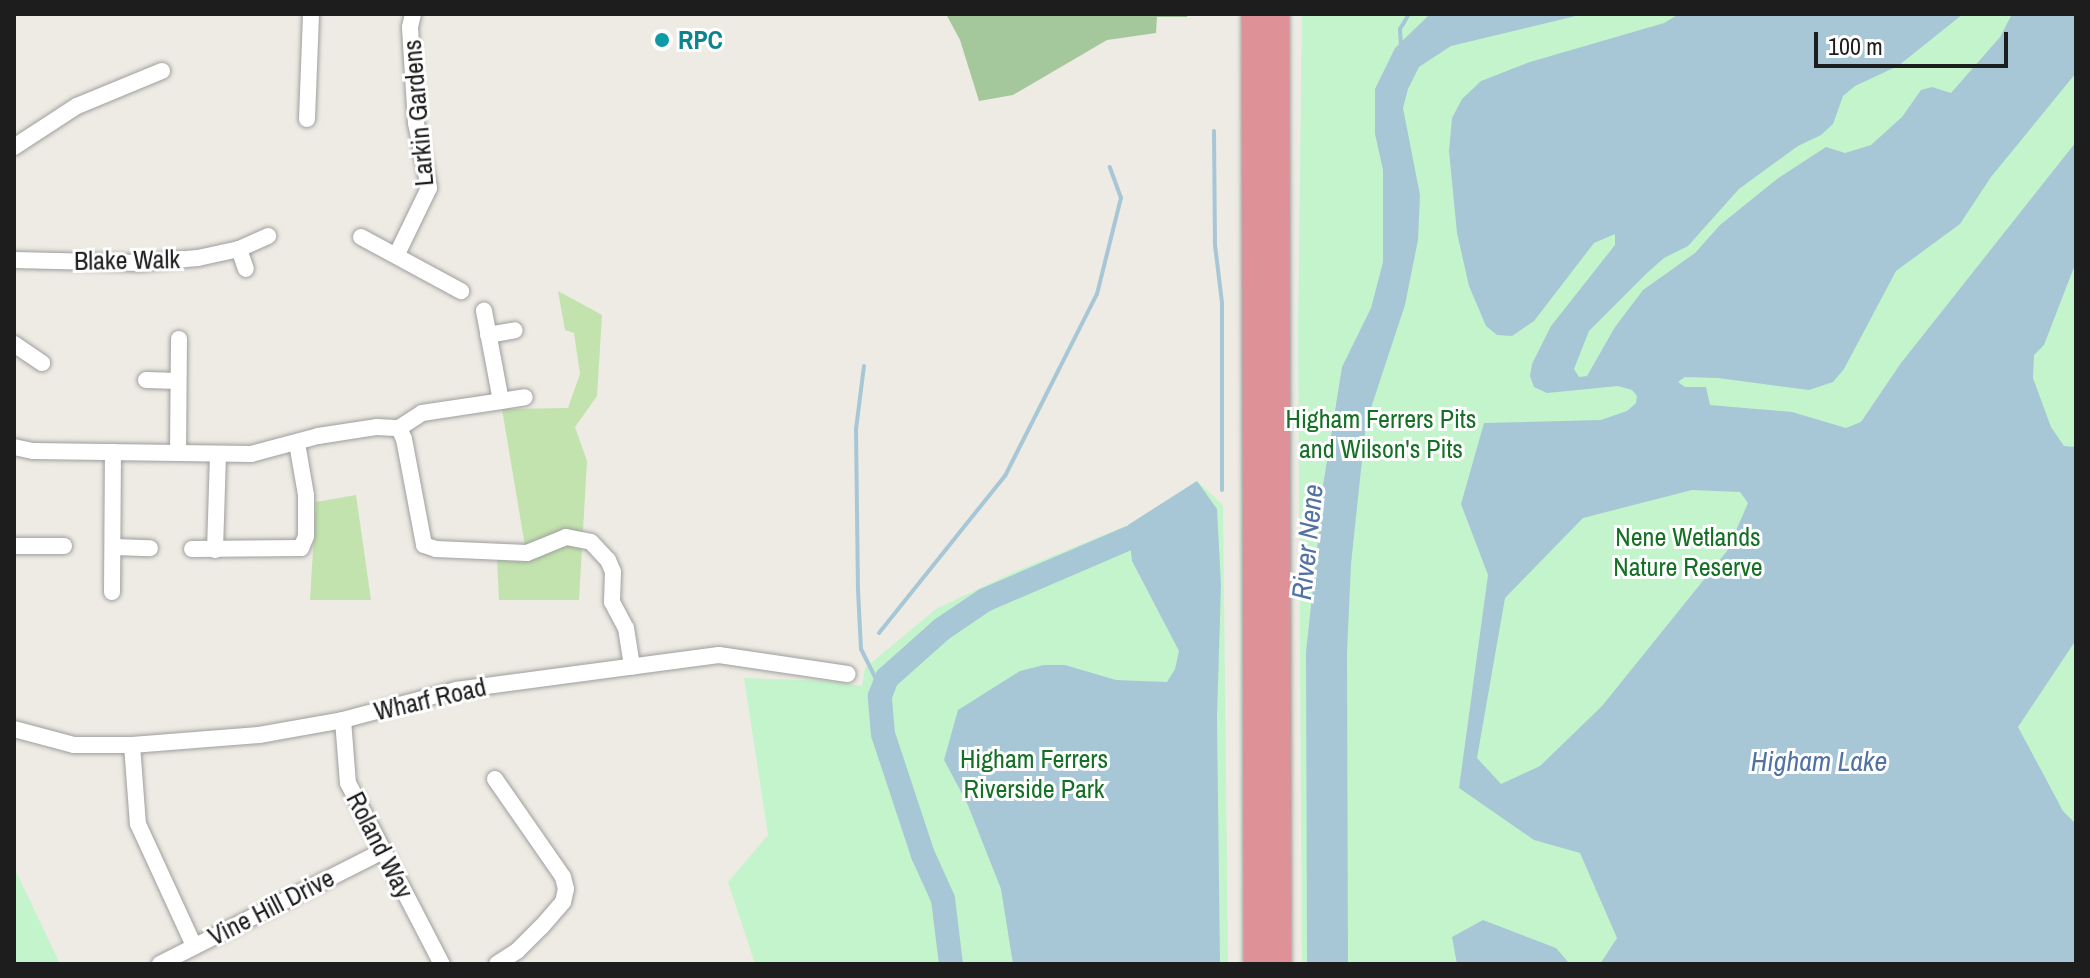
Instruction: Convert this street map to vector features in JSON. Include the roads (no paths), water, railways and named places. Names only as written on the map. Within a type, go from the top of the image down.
[{"type":"highway","points":[[1254,14],[1256,964]]},
{"type":"highway","points":[[1277,14],[1279,964]]},
{"type":"street","points":[[307,119],[311,14]]},
{"type":"street","name":"Larkin Gardens","points":[[397,254],[429,188],[416,123],[410,27],[413,14]]},
{"type":"street","points":[[14,147],[77,106],[162,71]]},
{"type":"street","name":"Blake Walk","points":[[14,260],[140,263],[198,258],[239,249],[268,236]]},
{"type":"street","points":[[361,237],[461,291]]},
{"type":"street","points":[[239,249],[246,269]]},
{"type":"street","points":[[484,311],[501,401]]},
{"type":"street","points":[[488,335],[515,330]]},
{"type":"street","points":[[178,453],[179,339]]},
{"type":"street","points":[[14,344],[42,363]]},
{"type":"street","points":[[146,380],[178,381]]},
{"type":"street","points":[[15,453],[251,454],[377,427],[399,428],[422,413],[525,397]]},
{"type":"street","points":[[399,428],[404,439],[424,545],[436,549],[527,553],[566,537],[591,542],[608,560],[613,572],[612,602],[626,628],[632,667]]},
{"type":"street","points":[[192,549],[295,550],[305,543],[306,495],[297,443]]},
{"type":"street","points":[[112,592],[113,452]]},
{"type":"street","points":[[215,550],[218,455]]},
{"type":"street","points":[[14,546],[64,546]]},
{"type":"street","points":[[114,547],[150,548]]},
{"type":"street","name":"Wharf Road","points":[[14,729],[74,745],[132,745],[259,735],[343,720],[456,690],[719,655],[848,674]]},
{"type":"street","name":"Roland Way","points":[[343,720],[348,783],[442,964]]},
{"type":"street","points":[[132,745],[138,824],[194,946]]},
{"type":"street","points":[[495,779],[563,877],[566,889],[563,902],[541,927],[517,951],[497,964]]},
{"type":"street","name":"Vine Hill Drive","points":[[160,964],[383,851]]},
{"type":"water","points":[[1584,14],[1451,46],[1419,67],[1408,89],[1403,108],[1420,195],[1418,240],[1405,305],[1366,423],[1351,564],[1347,653],[1348,964],[1307,964],[1306,652],[1322,504],[1316,498],[1322,492],[1342,367],[1371,308],[1383,262],[1383,170],[1375,134],[1375,89],[1395,48],[1429,15]]},
{"type":"water","name":"Higham Lake","points":[[1679,14],[1963,14],[1898,66],[1855,86],[1843,96],[1833,124],[1821,135],[1798,146],[1739,189],[1688,246],[1664,258],[1647,273],[1589,331],[1574,369],[1579,377],[1587,376],[1615,327],[1643,290],[1695,253],[1720,225],[1777,179],[1826,147],[1845,153],[1871,145],[1902,117],[1921,90],[1932,87],[1951,93],[2000,37],[2012,14],[2076,14],[2076,73],[1991,177],[1960,224],[1896,271],[1844,369],[1833,382],[1809,390],[1718,378],[1685,377],[1678,382],[1685,387],[1706,387],[1710,405],[1792,412],[1846,428],[1861,422],[1901,363],[2076,142],[2076,262],[2044,345],[2034,355],[2033,378],[2051,427],[2064,446],[2076,447],[2076,640],[2018,727],[2063,811],[2076,824],[2076,964],[1600,964],[1617,938],[1580,853],[1534,840],[1459,788],[1488,575],[1461,504],[1484,423],[1601,420],[1627,411],[1636,403],[1637,396],[1632,390],[1618,386],[1547,393],[1534,387],[1530,376],[1532,364],[1551,326],[1615,245],[1615,234],[1594,243],[1534,321],[1512,336],[1497,335],[1486,326],[1469,286],[1457,233],[1449,151],[1452,118],[1462,99],[1481,81],[1530,62],[1664,23]],"holes":[[[1692,490],[1740,492],[1748,503],[1727,551],[1602,706],[1540,766],[1501,784],[1477,758],[1505,598],[1583,518]]]},
{"type":"water","points":[[1197,481],[1217,509],[1221,585],[1217,717],[1220,964],[1013,964],[1001,889],[967,803],[944,760],[958,710],[1020,671],[1044,665],[1065,665],[1116,680],[1167,682],[1175,669],[1179,651],[1132,561],[1128,525]]},
{"type":"water","points":[[1483,920],[1556,948],[1570,964],[1457,964],[1452,937]]},
{"type":"waterway","points":[[1401,45],[1400,29],[1409,14]]},
{"type":"waterway","points":[[1214,131],[1215,245],[1222,303],[1222,490]]},
{"type":"waterway","points":[[879,633],[1005,476],[1097,294],[1121,198],[1110,167]]},
{"type":"waterway","points":[[864,366],[856,429],[861,649],[882,691]]},
{"type":"waterway","points":[[951,964],[943,899],[923,855],[883,734],[880,696],[887,678],[942,629],[985,600],[1129,538]]},
{"type":"place","name":"RPC","points":[[662,40]]},
{"type":"park label","name":"Higham Ferrers Pits and Wilson's Pits","points":[[1381,434]]},
{"type":"park label","name":"Nene Wetlands Nature Reserve","points":[[1688,552]]},
{"type":"park label","name":"Higham Ferrers Riverside Park","points":[[1034,774]]},
{"type":"water label","name":"River Nene","points":[[1307,542]]}]
